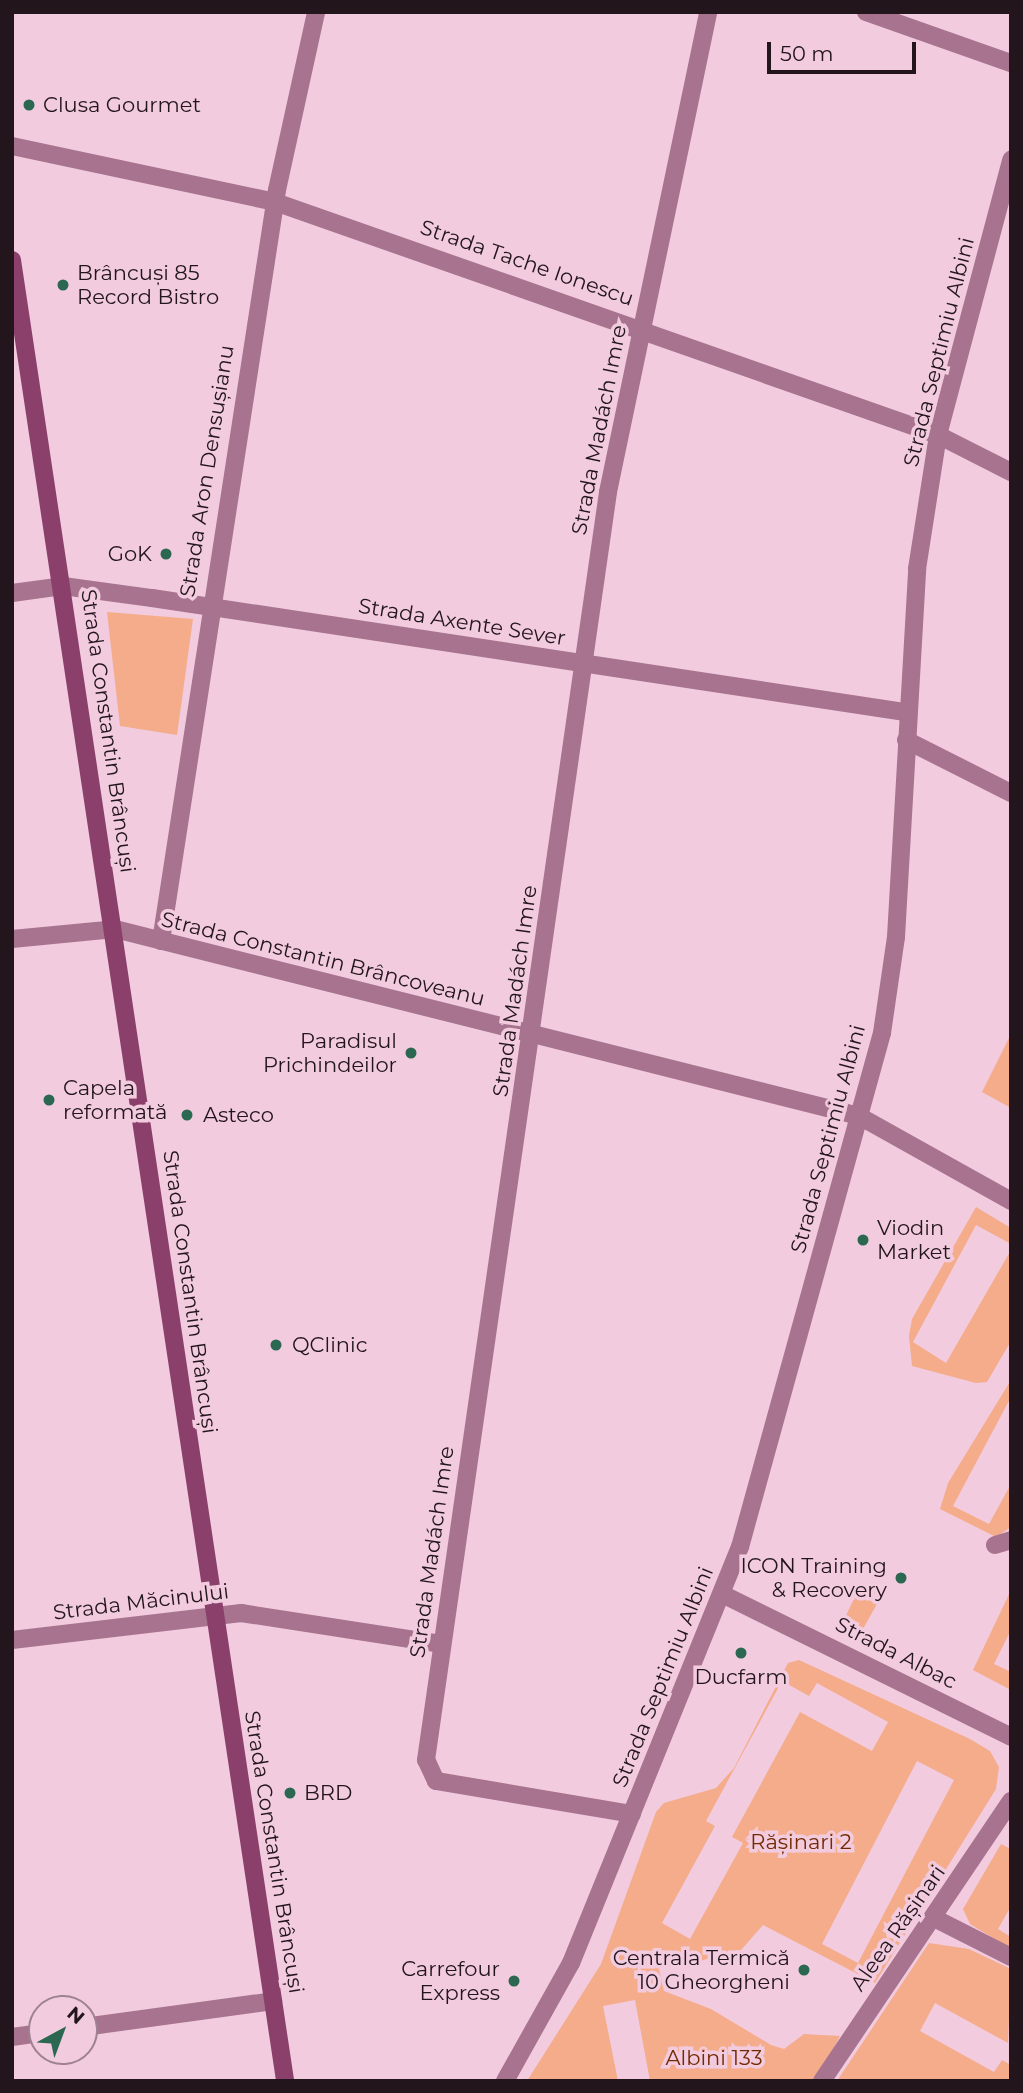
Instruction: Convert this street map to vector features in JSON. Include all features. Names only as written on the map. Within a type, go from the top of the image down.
[{"type":"main road","name":"Strada Constantin Brâncuși","points":[[12,260],[64,586],[285,2081]]},
{"type":"street","name":"Strada Aron Densușianu","points":[[161,941],[208,606],[275,201],[316,12]]},
{"type":"street","name":"Strada Madách Imre","points":[[632,1814],[432,1778],[426,1760],[441,1644],[533,1036],[584,664],[641,328],[708,12]]},
{"type":"street","points":[[866,12],[1011,63]]},
{"type":"street","name":"Strada Tache Ionescu","points":[[12,146],[275,201],[938,435],[1011,472]]},
{"type":"street","name":"Strada Septimiu Albini","points":[[505,2081],[554,2001],[722,1594],[882,1033],[895,937],[906,740],[905,712],[917,569],[938,435],[1011,160]]},
{"type":"street","name":"Strada Axente Sever","points":[[12,593],[64,586],[905,712]]},
{"type":"street","points":[[906,740],[1011,793]]},
{"type":"street","name":"Strada Constantin Brâncoveanu","points":[[12,939],[115,929],[859,1116],[1011,1201]]},
{"type":"street","name":"Strada Albac","points":[[722,1594],[1011,1737]]},
{"type":"street","name":"Strada Măcinului","points":[[12,1640],[215,1614],[441,1644]]},
{"type":"street","name":"Aleea Rășinari","points":[[822,2081],[936,1919],[1011,1801]]},
{"type":"street","points":[[936,1919],[1011,1956]]},
{"type":"street","points":[[98,2025],[274,2001]]},
{"type":"green space","points":[[107,612],[193,619],[177,735],[120,726]]},
{"type":"green space","points":[[1011,1034],[1011,1108],[982,1092]]},
{"type":"green space","points":[[976,1207],[1011,1228],[1011,1244],[976,1225],[913,1342],[946,1363],[1011,1250],[1011,1341],[987,1382],[976,1383],[912,1366],[909,1336],[912,1319]]},
{"type":"green space","points":[[1011,1380],[1011,1397],[953,1506],[989,1524],[1011,1484],[1011,1527],[996,1537],[940,1509],[948,1483]]},
{"type":"green space","points":[[861,1584],[882,1595],[859,1636],[841,1626]]},
{"type":"green space","points":[[1011,1590],[1011,1630],[994,1664],[1011,1672],[1011,1690],[973,1670]]},
{"type":"green space","points":[[799,1660],[970,1739],[990,1751],[999,1767],[996,1789],[875,1983],[763,1925],[734,1958],[721,1954],[695,1963],[693,1950],[658,1965],[664,1991],[711,2009],[771,2045],[784,2049],[804,2034],[840,2036],[817,2081],[650,2081],[635,2000],[603,2006],[618,2081],[527,2081],[601,1964],[656,1812],[664,1803],[716,1788],[734,1768],[788,1663]],"holes":[[[782,1681],[809,1696],[817,1683],[888,1722],[872,1751],[800,1712],[732,1837],[743,1843],[690,1939],[662,1923],[715,1826],[706,1821]],[[917,1761],[954,1780],[858,1963],[822,1944]]]},
{"type":"green space","points":[[1001,1844],[1011,1849],[1011,1906],[998,1929],[1011,1937],[1011,1949],[970,1924],[963,1909]]},
{"type":"green space","points":[[929,1943],[969,1949],[1011,1969],[1008,2043],[935,2003],[920,2031],[994,2072],[1002,2060],[1011,2065],[1011,2081],[837,2081]]},
{"type":"place","name":"Clusa Gourmet","points":[[29,105]]},
{"type":"place","name":"Brâncuși 85 Record Bistro","points":[[63,285]]},
{"type":"place","name":"GoK","points":[[166,554]]},
{"type":"place","name":"Paradisul Prichindeilor","points":[[411,1053]]},
{"type":"place","name":"Capela reformată","points":[[49,1100]]},
{"type":"place","name":"Asteco","points":[[187,1115]]},
{"type":"place","name":"Viodin Market","points":[[863,1240]]},
{"type":"place","name":"QClinic","points":[[276,1345]]},
{"type":"place","name":"ICON Training & Recovery","points":[[901,1578]]},
{"type":"place","name":"Ducfarm","points":[[741,1653]]},
{"type":"place","name":"BRD","points":[[290,1793]]},
{"type":"place","name":"Centrala Termică 10 Gheorgheni","points":[[804,1970]]},
{"type":"place","name":"Carrefour Express","points":[[514,1981]]},
{"type":"park label","name":"Rășinari 2","points":[[801,1842]]},
{"type":"park label","name":"Albini 133","points":[[714,2058]]}]
